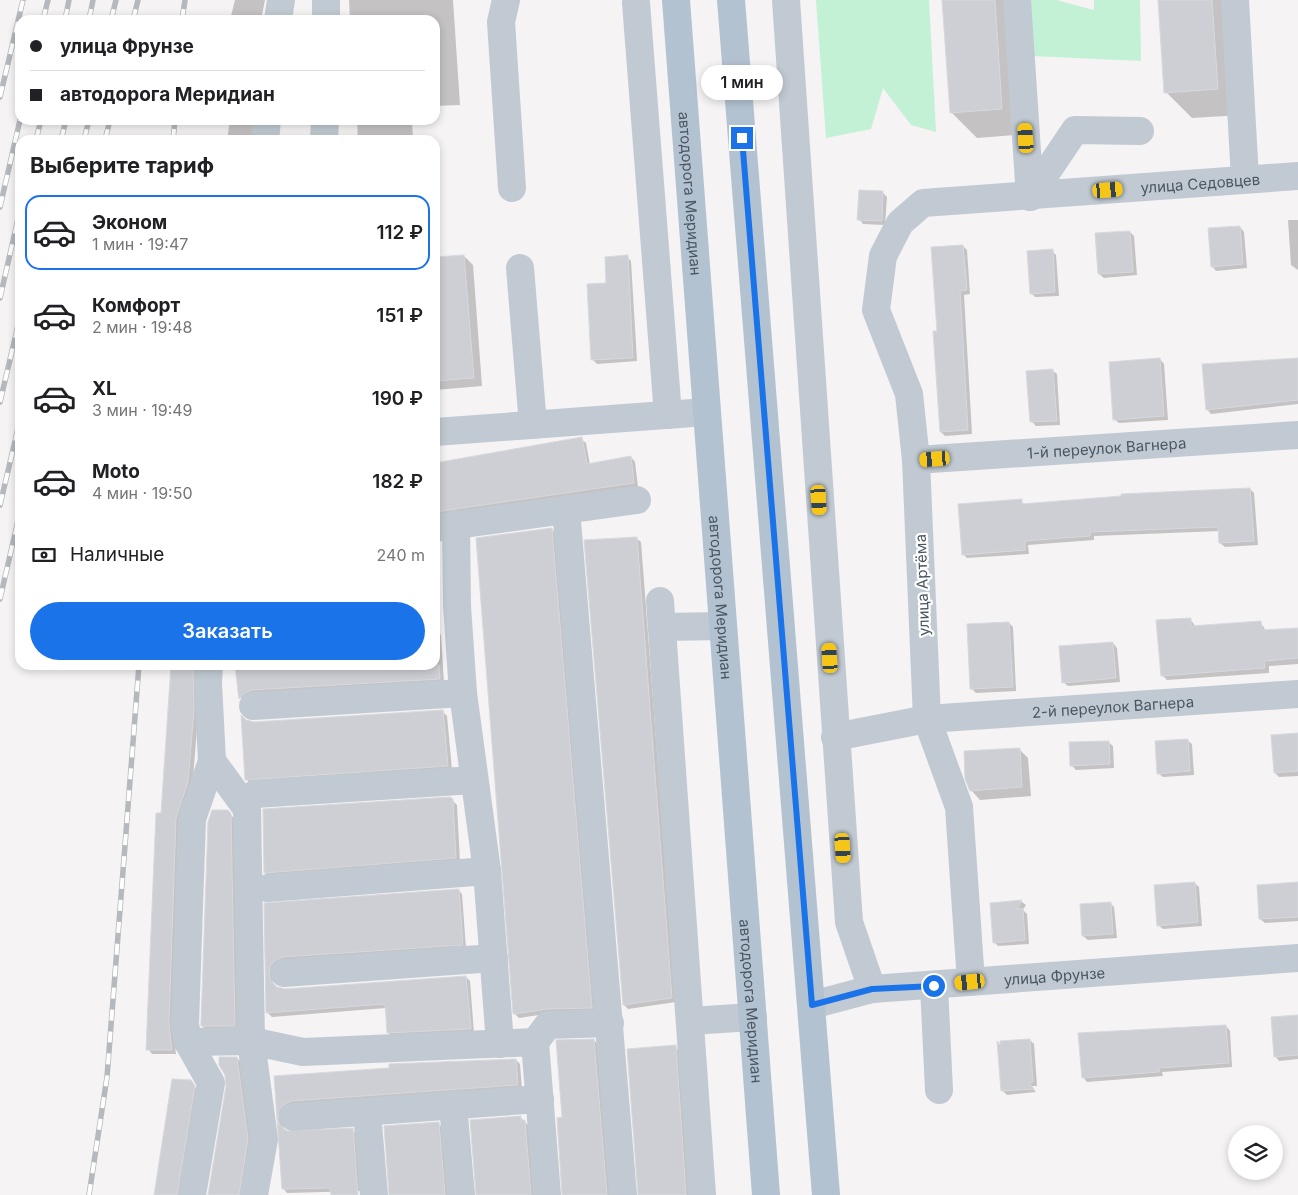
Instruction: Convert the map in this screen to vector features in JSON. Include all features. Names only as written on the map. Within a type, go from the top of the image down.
[{"type":"main road","name":"автодорога Меридиан","points":[[676,0],[766,1195]]},
{"type":"main road","points":[[731,0],[826,1195]]},
{"type":"street","points":[[278,15],[280,0]]},
{"type":"street","points":[[326,0],[326,15]]},
{"type":"street","points":[[506,0],[501,22],[512,188]]},
{"type":"street","points":[[786,0],[849,922],[872,989]]},
{"type":"street","points":[[1017,0],[1030,197]]},
{"type":"street","points":[[1235,0],[1245,179]]},
{"type":"street","points":[[636,3],[668,415]]},
{"type":"street","points":[[1030,197],[1075,130],[1140,131]]},
{"type":"street","name":"улица Седовцев","points":[[923,203],[1030,197],[1298,176]]},
{"type":"street","name":"улица Артёма","points":[[923,203],[900,223],[884,256],[876,310],[909,394],[916,460],[927,719],[959,807],[970,982]]},
{"type":"street","points":[[520,268],[533,425]]},
{"type":"street","points":[[440,432],[706,412]]},
{"type":"street","name":"1-й переулок Вагнера","points":[[916,460],[1298,435]]},
{"type":"street","points":[[500,1044],[487,871],[463,693],[446,606],[446,526],[566,508],[637,500]]},
{"type":"street","points":[[566,508],[623,1195]]},
{"type":"street","points":[[702,1195],[661,614],[723,626]]},
{"type":"street","points":[[192,1195],[211,1083],[188,1042],[185,1024],[192,819],[212,761],[209,670]]},
{"type":"street","points":[[253,706],[463,693]]},
{"type":"street","name":"2-й переулок Вагнера","points":[[835,737],[927,719],[1298,694]]},
{"type":"street","points":[[212,761],[248,809],[251,1041],[264,1139],[254,1195]]},
{"type":"street","points":[[255,794],[474,780]]},
{"type":"street","points":[[268,888],[487,871]]},
{"type":"street","points":[[284,974],[494,958]]},
{"type":"street","name":"улица Фрунзе","points":[[812,1005],[872,989],[934,986],[1298,958]]},
{"type":"street","points":[[934,986],[939,1090]]},
{"type":"street","points":[[690,1021],[753,1017]]},
{"type":"street","points":[[548,1195],[535,1042],[548,1024],[610,1023]]},
{"type":"street","points":[[188,1042],[251,1041],[303,1052],[535,1042]]},
{"type":"street","points":[[293,1117],[540,1099]]},
{"type":"street","points":[[454,1105],[461,1195]]},
{"type":"street","points":[[367,1112],[374,1195]]},
{"type":"green space","points":[[816,0],[929,0],[936,132],[911,125],[883,88],[871,129],[826,138]]},
{"type":"green space","points":[[1023,0],[1056,0],[1094,10],[1094,0],[1140,0],[1141,61],[1032,56]]},
{"type":"building","points":[[942,0],[995,0],[1002,109],[950,113]]},
{"type":"building","points":[[1158,0],[1212,0],[1218,89],[1164,93]]},
{"type":"building","points":[[859,190],[883,191],[882,221],[857,220]]},
{"type":"building","points":[[1240,226],[1243,264],[1211,267],[1208,228]]},
{"type":"building","points":[[1130,231],[1133,272],[1098,274],[1095,233]]},
{"type":"building","points":[[963,245],[967,290],[960,291],[968,430],[940,432],[933,331],[937,331],[931,247]]},
{"type":"building","points":[[1053,249],[1055,292],[1030,294],[1027,251]]},
{"type":"building","points":[[464,255],[474,378],[440,381],[440,257]]},
{"type":"building","points":[[628,255],[633,358],[591,360],[587,284],[606,283],[605,257]]},
{"type":"building","points":[[1160,358],[1164,416],[1113,420],[1109,362]]},
{"type":"building","points":[[1298,358],[1298,400],[1206,410],[1202,364]]},
{"type":"building","points":[[1053,369],[1057,421],[1030,422],[1026,371]]},
{"type":"building","points":[[582,437],[587,464],[631,456],[634,483],[440,511],[440,462]]},
{"type":"building","points":[[1250,488],[1254,541],[1219,543],[1218,527],[1090,532],[1090,536],[1025,541],[1025,550],[962,555],[958,504],[1022,499],[1022,504],[1121,496],[1121,494]]},
{"type":"building","points":[[552,528],[592,1008],[548,1009],[513,1014],[476,538]]},
{"type":"building","points":[[637,537],[672,998],[623,1005],[584,540]]},
{"type":"building","points":[[1191,618],[1191,626],[1261,621],[1262,630],[1298,628],[1298,658],[1264,661],[1265,668],[1161,676],[1156,620]]},
{"type":"building","points":[[1009,622],[1013,687],[970,689],[967,624]]},
{"type":"building","points":[[1113,642],[1116,678],[1062,683],[1059,646]]},
{"type":"building","points":[[171,670],[193,670],[194,711],[188,782],[176,818],[169,1023],[172,1050],[146,1050],[156,813],[161,813]]},
{"type":"building","points":[[236,670],[439,670],[440,679],[252,690],[245,693],[239,699]]},
{"type":"building","points":[[443,710],[448,766],[245,780],[241,715],[246,720],[254,722]]},
{"type":"building","points":[[1298,733],[1298,771],[1274,773],[1271,735]]},
{"type":"building","points":[[1188,739],[1190,771],[1157,774],[1155,741]]},
{"type":"building","points":[[1109,741],[1110,764],[1070,766],[1069,742]]},
{"type":"building","points":[[1020,748],[1022,787],[970,791],[965,779],[964,751]]},
{"type":"building","points":[[450,797],[453,799],[456,858],[264,873],[263,809]]},
{"type":"building","points":[[212,810],[228,810],[231,814],[235,1026],[201,1026],[208,822]]},
{"type":"building","points":[[1195,882],[1198,922],[1157,926],[1154,885]]},
{"type":"building","points":[[1298,882],[1298,917],[1259,919],[1257,885]]},
{"type":"building","points":[[459,889],[463,945],[283,957],[276,960],[270,966],[269,975],[271,981],[277,987],[285,989],[466,976],[471,1029],[387,1033],[385,1004],[266,1013],[264,903]]},
{"type":"building","points":[[1022,900],[1017,909],[1023,908],[1025,940],[993,943],[990,903]]},
{"type":"building","points":[[1111,902],[1113,934],[1082,936],[1080,904]]},
{"type":"building","points":[[1298,1015],[1298,1055],[1274,1057],[1271,1017]]},
{"type":"building","points":[[1226,1025],[1229,1063],[1159,1068],[1159,1072],[1082,1078],[1078,1033]]},
{"type":"building","points":[[594,1039],[607,1195],[562,1195],[557,1118],[562,1117],[556,1040]]},
{"type":"building","points":[[1030,1039],[1033,1082],[1029,1082],[1034,1089],[1001,1091],[997,1041],[1000,1045],[1000,1041]]},
{"type":"building","points":[[676,1045],[686,1195],[638,1195],[627,1049]]},
{"type":"building","points":[[219,1057],[237,1057],[248,1139],[239,1195],[208,1195],[226,1086],[225,1075],[219,1065]]},
{"type":"building","points":[[516,1059],[518,1085],[292,1101],[285,1104],[279,1110],[278,1119],[280,1126],[287,1131],[353,1128],[358,1195],[331,1195],[330,1188],[282,1189],[274,1076],[389,1068],[389,1064]]},
{"type":"building","points":[[172,1079],[191,1080],[195,1086],[177,1195],[154,1195]]},
{"type":"building","points":[[521,1116],[521,1120],[525,1120],[531,1195],[476,1195],[470,1120]]},
{"type":"building","points":[[439,1122],[445,1195],[389,1195],[384,1126]]},
{"type":"railway","points":[[19,15],[23,0]]},
{"type":"railway","points":[[44,15],[48,0]]},
{"type":"railway","points":[[66,15],[69,0]]},
{"type":"railway","points":[[90,15],[93,0]]},
{"type":"railway","points":[[112,15],[116,0]]},
{"type":"railway","points":[[134,15],[138,0]]},
{"type":"railway","points":[[183,15],[185,0]]},
{"type":"railway","points":[[0,97],[15,34]]},
{"type":"railway","points":[[17,135],[19,125]]},
{"type":"railway","points":[[37,135],[40,125]]},
{"type":"railway","points":[[62,135],[65,125]]},
{"type":"railway","points":[[85,135],[88,125]]},
{"type":"railway","points":[[106,135],[109,125]]},
{"type":"railway","points":[[174,125],[174,135]]},
{"type":"railway","points":[[0,207],[15,142]]},
{"type":"railway","points":[[0,298],[15,232]]},
{"type":"railway","points":[[0,402],[15,338]]},
{"type":"railway","points":[[0,505],[15,441]]},
{"type":"railway","points":[[0,599],[15,534]]},
{"type":"railway","points":[[89,1195],[107,1077],[139,670]]},
{"type":"route","points":[[742,138],[812,1005],[872,989],[934,986]]}]
